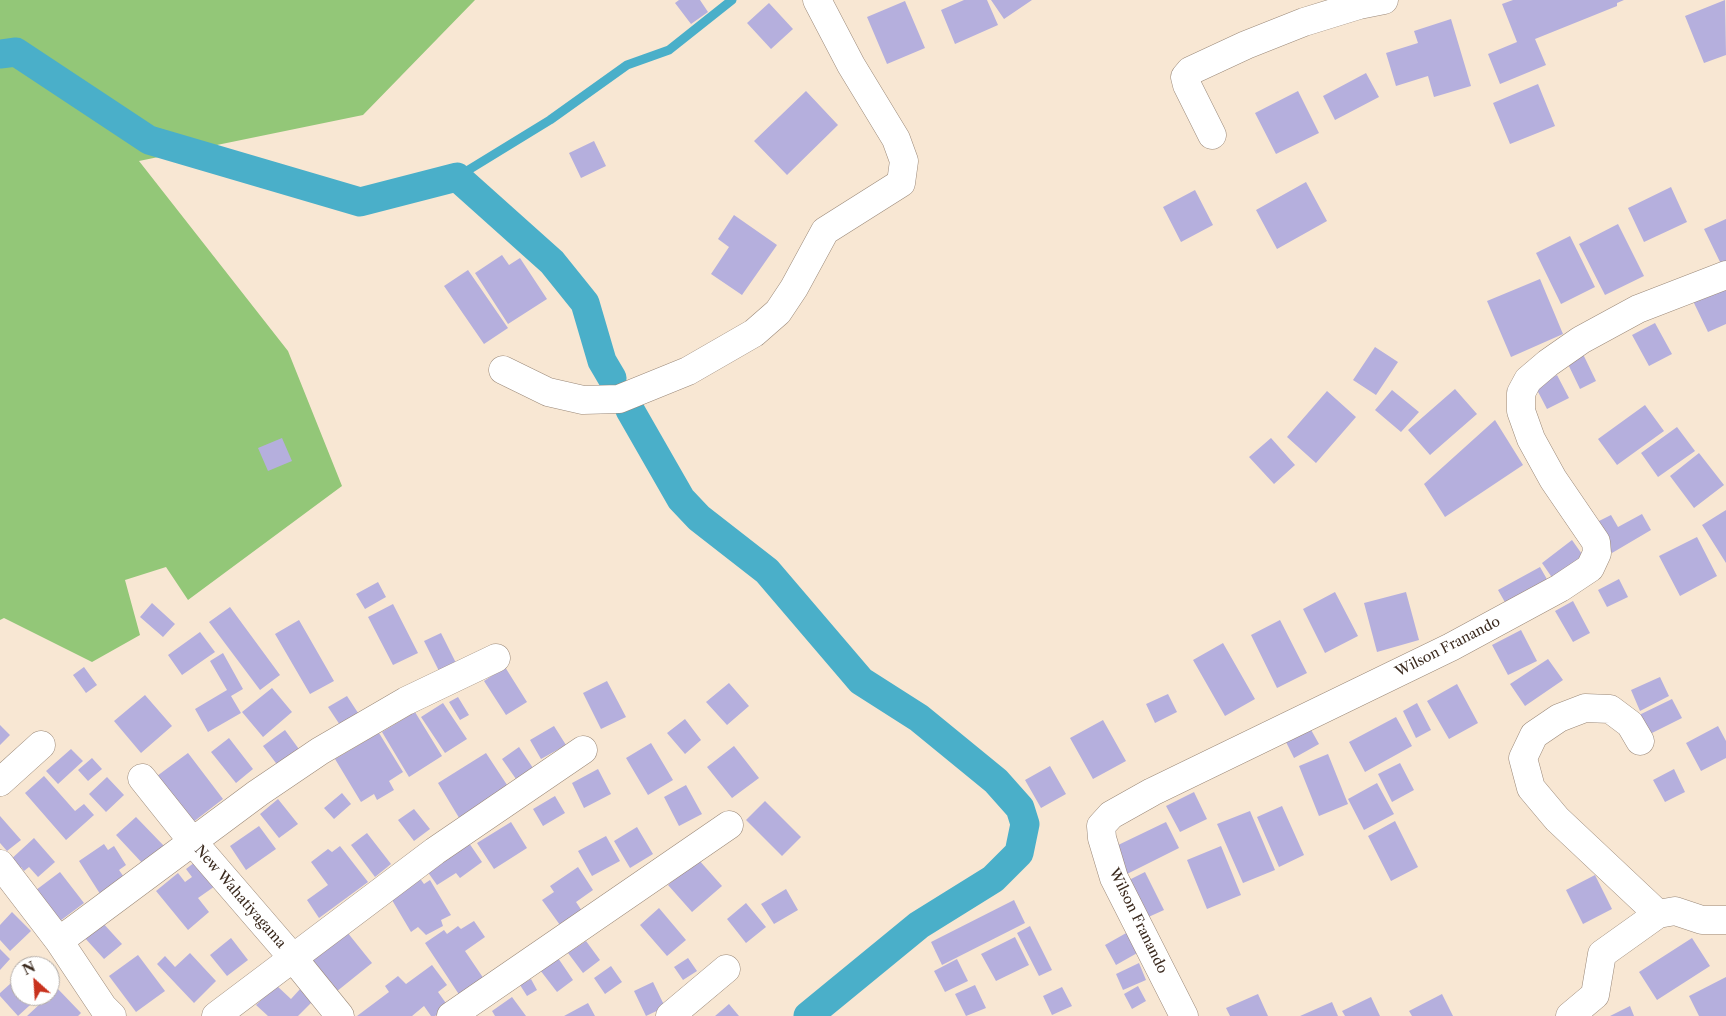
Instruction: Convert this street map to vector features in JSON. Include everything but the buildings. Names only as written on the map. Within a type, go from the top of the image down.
[{"type":"street","points":[[503,370],[548,392],[583,400],[619,399],[688,371],[754,333],[778,312],[794,288],[824,231],[901,183],[904,161],[896,139],[851,65],[817,0]]},
{"type":"street","points":[[1212,135],[1187,85],[1185,77],[1190,71],[1246,45],[1304,22],[1359,5],[1384,0]]},
{"type":"street","name":"Wilson Franando","points":[[1184,1016],[1114,878],[1102,838],[1101,826],[1110,815],[1152,792],[1451,647],[1560,588],[1590,568],[1597,553],[1596,542],[1553,479],[1531,439],[1521,411],[1521,393],[1528,380],[1548,363],[1581,340],[1638,309],[1726,275]]},
{"type":"street","points":[[59,941],[320,751],[406,701],[496,658]]},
{"type":"street","points":[[1640,741],[1630,724],[1610,709],[1585,708],[1559,718],[1534,735],[1522,758],[1531,788],[1558,819],[1658,914]]},
{"type":"street","points":[[0,782],[41,746]]},
{"type":"street","points":[[216,1016],[435,851],[582,750]]},
{"type":"street","name":"New Wahatiyagama","points":[[142,778],[193,842],[293,958],[340,1016]]},
{"type":"street","points":[[452,1016],[729,824]]},
{"type":"street","points":[[0,864],[59,941],[112,1016]]},
{"type":"street","points":[[1570,1016],[1595,995],[1602,954],[1658,914],[1675,911],[1702,920],[1726,920]]},
{"type":"street","points":[[670,1016],[726,969]]},
{"type":"green space","points":[[0,0],[475,0],[363,115],[139,161],[288,351],[342,486],[188,600],[166,567],[125,580],[140,635],[92,662],[4,618],[0,620]]},
{"type":"waterway","points":[[457,177],[550,120],[627,65],[669,50],[732,0]]},
{"type":"waterway","points":[[0,54],[16,52],[149,140],[360,202],[457,177],[552,262],[585,303],[602,361],[612,378]]},
{"type":"waterway","points":[[630,410],[681,499],[699,518],[767,571],[861,681],[919,718],[996,781],[1020,808],[1025,824],[1019,853],[993,879],[919,925],[808,1016]]}]
